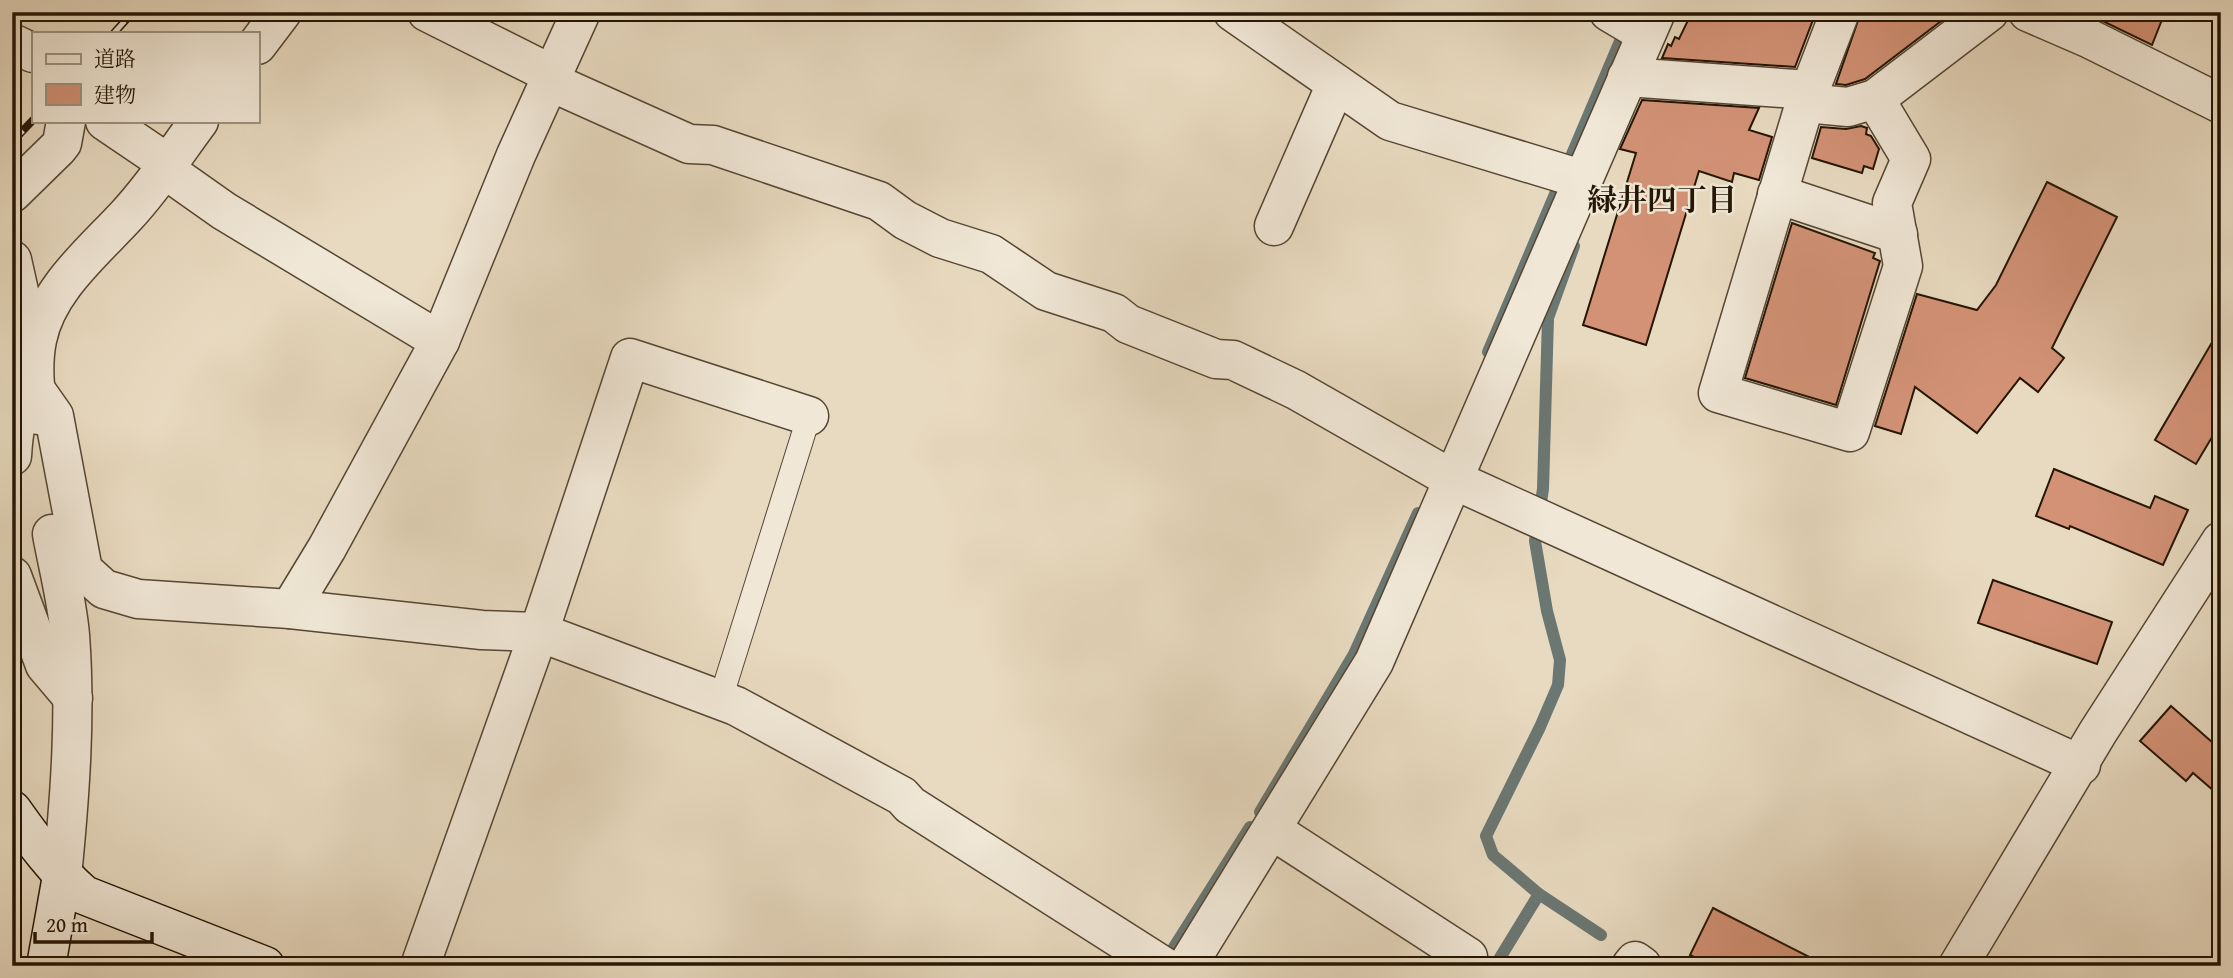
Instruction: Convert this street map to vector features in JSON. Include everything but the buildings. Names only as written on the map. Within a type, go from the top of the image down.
[{"type":"street","points":[[259,42],[282,12]]},
{"type":"street","points":[[427,12],[552,79],[689,144],[713,145],[879,201],[905,220],[940,238],[991,254],[1046,292],[1114,313],[1128,324],[1216,359],[1233,360],[1296,390],[1452,479],[2081,765]]},
{"type":"street","points":[[290,610],[327,548],[440,341],[516,155],[581,12]]},
{"type":"street","points":[[1233,12],[1390,121],[1581,180]]},
{"type":"street","points":[[1187,966],[1374,662],[1651,23],[1609,12]]},
{"type":"street","points":[[1840,12],[1807,96],[1718,393],[1850,432],[1903,266],[1892,203],[1912,159],[1875,99]]},
{"type":"street","points":[[1627,77],[1807,96],[1848,107],[1875,99],[1989,12]]},
{"type":"street","points":[[2028,12],[2093,25],[2221,104]]},
{"type":"street","points":[[12,43],[32,53]]},
{"type":"street","points":[[1274,226],[1336,84]]},
{"type":"street","points":[[12,193],[58,148],[66,122]]},
{"type":"street","points":[[106,122],[224,211],[440,341]]},
{"type":"street","points":[[46,966],[62,876],[73,698],[69,631],[40,461],[35,375],[37,339],[63,285],[128,214],[198,122]]},
{"type":"street","points":[[1777,194],[1898,234]]},
{"type":"street","points":[[12,260],[35,375],[54,416],[83,570],[104,589],[138,599],[290,610],[482,630],[539,632],[736,706],[902,796],[910,805],[1163,966]]},
{"type":"street","points":[[420,966],[539,632],[630,358],[809,416]]},
{"type":"street","points":[[12,456],[13,428],[35,375]]},
{"type":"street","points":[[1958,966],[2081,765],[2098,732],[2221,541]]},
{"type":"street","points":[[12,576],[46,665],[73,698]]},
{"type":"street","points":[[12,810],[62,876],[84,895],[265,966]]},
{"type":"street","points":[[1272,830],[1468,957]]},
{"type":"street","points":[[1631,966],[1634,961],[1642,966]]},
{"type":"lane","points":[[720,701],[809,416]]},
{"type":"waterway","points":[[1488,352],[1626,27]]},
{"type":"waterway","points":[[1574,246],[1548,318],[1543,489],[1535,541],[1547,611],[1560,660],[1558,685],[1486,836],[1493,855],[1539,894],[1601,935]]},
{"type":"waterway","points":[[1260,812],[1354,654],[1418,513]]},
{"type":"waterway","points":[[1164,963],[1250,827]]},
{"type":"waterway","points":[[1495,966],[1539,894]]},
{"type":"railway","points":[[115,32],[133,12]]},
{"type":"railway","points":[[12,142],[32,121]]},
{"type":"district","name":"緑井四丁目","points":[[1662,199]]}]
